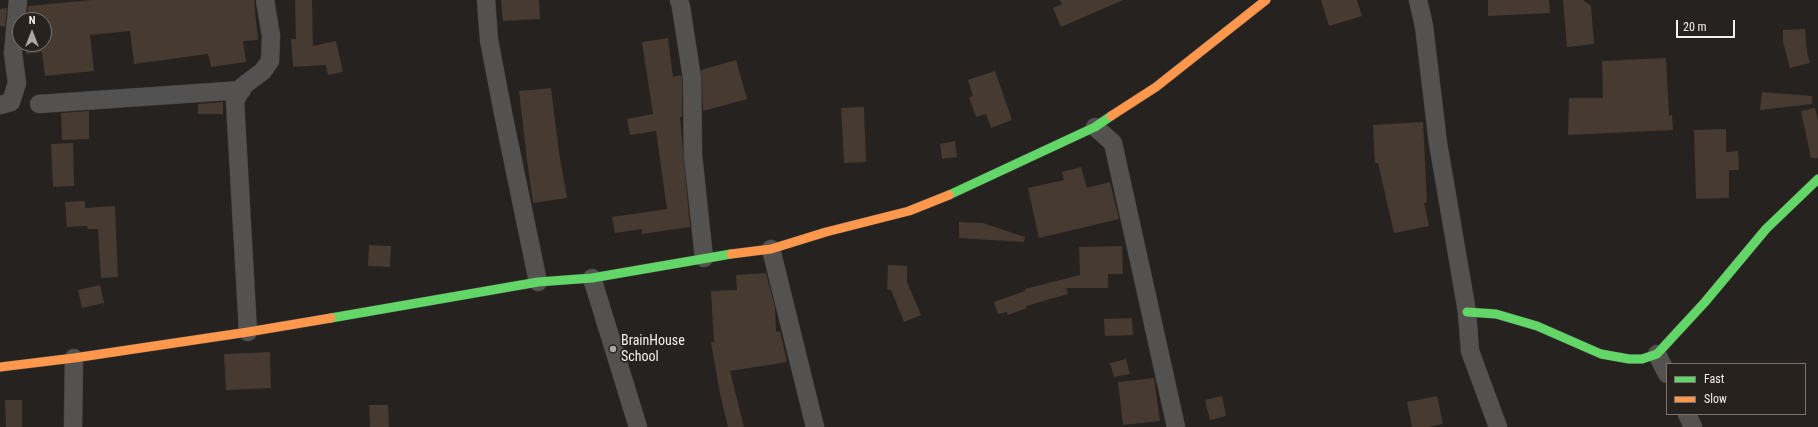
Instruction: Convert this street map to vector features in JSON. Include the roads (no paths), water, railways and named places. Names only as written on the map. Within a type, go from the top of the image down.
[{"type":"main road","points":[[0,367],[74,358],[248,332],[538,282],[592,278],[704,258],[771,249],[826,232],[909,211],[956,193],[1096,127],[1156,87],[1266,0]]},
{"type":"main road","points":[[1466,312],[1496,314],[1537,326],[1601,354],[1629,359],[1642,359],[1657,354],[1705,302],[1766,230],[1818,178]]},
{"type":"street","points":[[0,105],[11,102],[17,83],[13,53],[18,0]]},
{"type":"street","points":[[248,332],[235,101],[244,86],[263,71],[270,60],[271,36],[266,0]]},
{"type":"street","points":[[486,0],[489,40],[502,113],[538,282]]},
{"type":"street","points":[[679,0],[682,7],[692,78],[693,155],[704,258]]},
{"type":"street","points":[[1418,0],[1424,26],[1438,143],[1466,312],[1470,351],[1498,427]]},
{"type":"street","points":[[39,104],[242,90]]},
{"type":"street","points":[[1096,127],[1113,143],[1176,427]]},
{"type":"street","points":[[771,249],[815,427]]},
{"type":"street","points":[[592,278],[638,427]]},
{"type":"street","points":[[1657,354],[1666,372]]},
{"type":"street","points":[[73,427],[74,358]]},
{"type":"street","points":[[1687,415],[1693,427]]},
{"type":"place","name":"BrainHouse School","points":[[613,349]]}]
